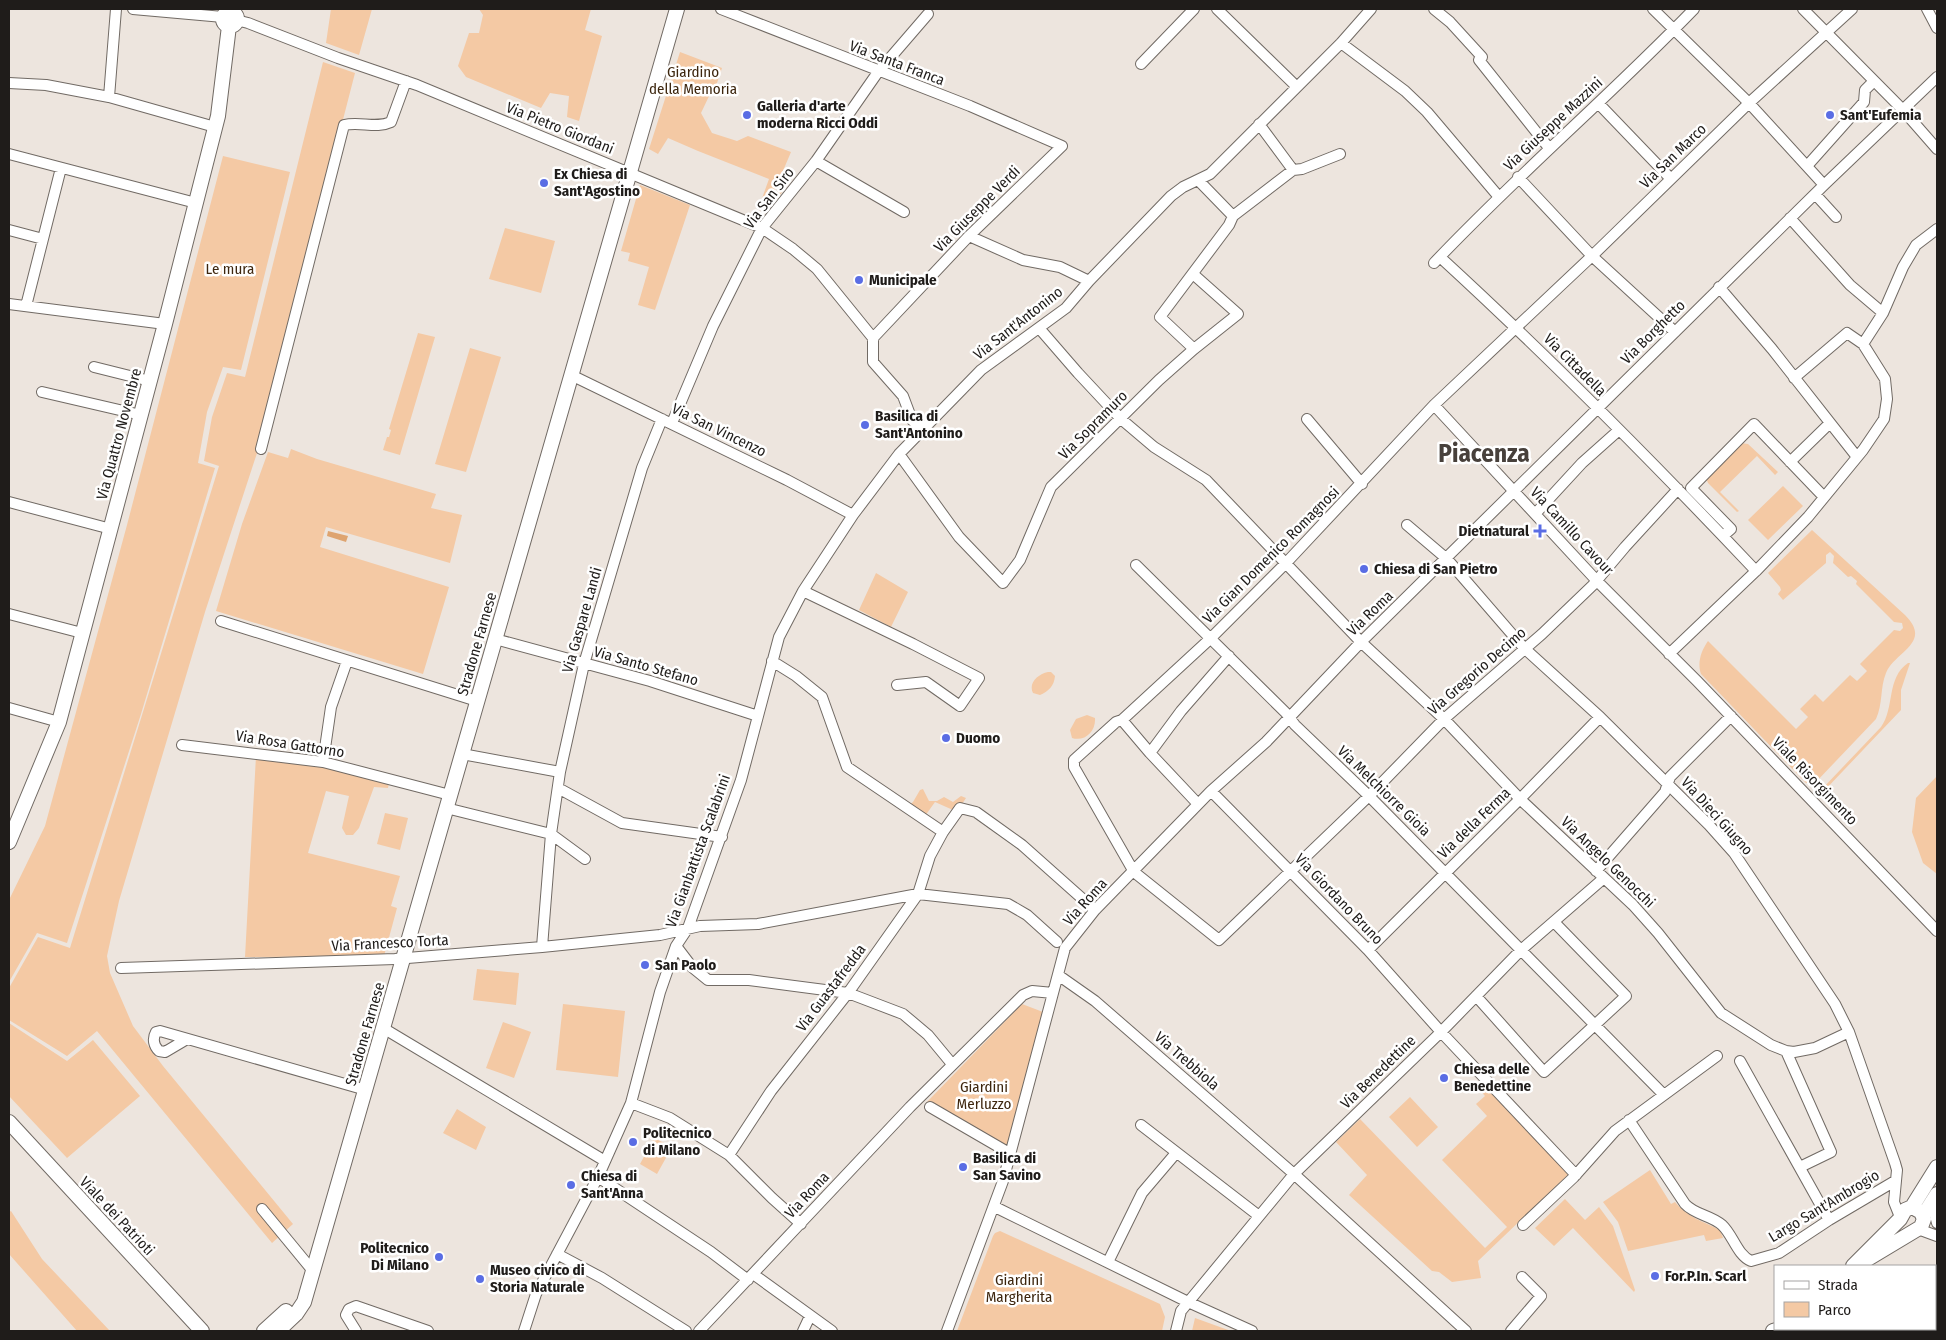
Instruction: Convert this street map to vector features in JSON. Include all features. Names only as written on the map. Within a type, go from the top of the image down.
[{"type":"street","points":[[108,97],[116,9]]},
{"type":"street","name":"Via Pietro Giordani","points":[[133,9],[229,17],[248,23],[338,58],[406,81],[762,228],[793,249],[817,269],[873,338]]},
{"type":"street","name":"Stradone Farnese","points":[[278,1331],[296,1314],[304,1302],[308,1289],[676,9]]},
{"type":"street","name":"Via Santa Franca","points":[[721,9],[878,72],[970,106],[1062,146]]},
{"type":"street","points":[[1141,64],[1194,9]]},
{"type":"street","points":[[1217,9],[1297,87]]},
{"type":"street","name":"Via Sant'Antonino","points":[[923,430],[981,370],[1066,308],[1171,196],[1183,187],[1199,181],[1210,174],[1341,43],[1370,9]]},
{"type":"street","points":[[1434,9],[1450,22],[1549,148]]},
{"type":"street","points":[[1653,9],[1749,103],[1824,185]]},
{"type":"street","name":"Via Giuseppe Mazzini","points":[[1437,260],[1518,177],[1598,104],[1694,9]]},
{"type":"street","points":[[1803,9],[1902,109],[1937,149]]},
{"type":"street","name":"Via San Marco","points":[[1515,327],[1592,256],[1749,103],[1852,9]]},
{"type":"street","points":[[1927,9],[1937,28]]},
{"type":"street","name":"Via San Siro","points":[[672,423],[713,326],[762,228],[816,161],[878,72],[928,14]]},
{"type":"street","name":"Via Quattro Novembre","points":[[9,842],[59,722],[166,324],[215,127],[229,17]]},
{"type":"street","points":[[1341,43],[1405,91],[1427,112],[1499,197]]},
{"type":"street","name":"Via Borghetto","points":[[1514,491],[1814,194],[1937,77]]},
{"type":"street","points":[[262,449],[344,125],[353,123],[383,126],[391,122],[406,81]]},
{"type":"street","points":[[1807,166],[1864,102],[1865,90],[1874,81]]},
{"type":"street","points":[[9,83],[46,85],[108,97],[215,127]]},
{"type":"street","points":[[1598,104],[1671,179]]},
{"type":"street","points":[[1259,124],[1293,170]]},
{"type":"street","name":"Via Giuseppe Verdi","points":[[873,338],[969,236],[1062,146]]},
{"type":"street","points":[[9,154],[196,203]]},
{"type":"street","points":[[1194,349],[1160,317],[1229,225],[1232,216],[1293,170],[1302,169],[1340,154]]},
{"type":"street","points":[[816,161],[904,212]]},
{"type":"street","points":[[26,306],[61,168]]},
{"type":"street","points":[[1518,177],[1592,256],[1675,332]]},
{"type":"street","points":[[1199,181],[1232,216]]},
{"type":"street","points":[[1814,194],[1836,217]]},
{"type":"street","points":[[1790,218],[1850,285],[1883,313]]},
{"type":"street","points":[[1863,344],[1883,313],[1903,267],[1916,245],[1937,229]]},
{"type":"street","points":[[9,230],[43,239]]},
{"type":"street","points":[[969,236],[1023,260],[1060,267],[1090,281]]},
{"type":"street","name":"Via Cittadella","points":[[1437,260],[1515,327],[1686,497],[1756,571]]},
{"type":"street","name":"Via Sopramuro","points":[[899,454],[959,537],[1003,583],[1020,560],[1051,487],[1159,380],[1238,314],[1193,274]]},
{"type":"street","points":[[1719,288],[1772,349],[1857,457]]},
{"type":"street","points":[[9,304],[166,324]]},
{"type":"street","name":"Via Gian Domenico Romagnosi","points":[[1134,872],[1074,767],[1074,760],[1116,722],[1122,720],[1211,638],[1362,484],[1434,405],[1515,327]]},
{"type":"street","name":"Via Angelo Genocchi","points":[[1039,328],[1121,419],[1154,447],[1206,480],[1362,642],[1444,719],[1520,799],[1633,905],[1658,933],[1720,1013],[1770,1045],[1786,1051],[1794,1052],[1815,1048],[1849,1032]]},
{"type":"street","points":[[1670,654],[1756,571],[1824,497],[1857,457],[1884,419],[1885,379],[1863,344],[1847,333],[1794,378]]},
{"type":"street","points":[[873,338],[873,362],[903,396],[912,420],[923,430]]},
{"type":"street","points":[[94,367],[150,381]]},
{"type":"street","name":"Via San Vincenzo","points":[[571,375],[672,423],[853,515]]},
{"type":"street","points":[[42,392],[141,415]]},
{"type":"street","name":"Via Camillo Cavour","points":[[1434,405],[1597,581],[1670,654]]},
{"type":"street","name":"Via Gaspare Landi","points":[[542,947],[551,834],[560,772],[584,664],[642,468],[662,419]]},
{"type":"street","points":[[1307,420],[1362,484]]},
{"type":"street","points":[[1790,462],[1830,423]]},
{"type":"street","points":[[1724,536],[1731,529],[1691,488],[1754,424],[1824,497]]},
{"type":"street","name":"Via Gianbattista Scalabrini","points":[[524,1331],[536,1294],[598,1177],[631,1103],[660,992],[676,946],[688,928],[722,838],[741,780],[779,637],[803,591],[853,515],[899,454],[923,430]]},
{"type":"street","points":[[1535,514],[1582,463],[1619,430]]},
{"type":"street","name":"Via Gregorio Decimo","points":[[1134,872],[1219,940],[1292,872],[1444,719],[1542,634],[1597,581],[1678,489]]},
{"type":"street","name":"Via Roma","points":[[700,1331],[952,1064],[1023,995],[1032,990],[1054,993],[1065,948],[1095,910],[1134,872],[1211,790],[1266,742],[1362,642],[1514,491]]},
{"type":"street","points":[[9,502],[110,529]]},
{"type":"street","name":"Via Dieci Giugno","points":[[1408,525],[1447,559],[1524,648],[1600,717],[1709,825],[1734,853],[1816,974],[1835,1004],[1849,1032],[1896,1163],[1895,1181],[1903,1211]]},
{"type":"street","name":"Via Melchiorre Gioia","points":[[1136,564],[1229,656],[1295,725],[1445,872],[1664,1095]]},
{"type":"street","points":[[803,591],[979,678],[960,706],[926,682],[897,686]]},
{"type":"street","points":[[9,614],[82,633]]},
{"type":"street","points":[[221,621],[477,701]]},
{"type":"street","name":"Via Santo Stefano","points":[[495,640],[650,681],[758,716]]},
{"type":"street","name":"Viale Risorgimento","points":[[1670,654],[1937,931]]},
{"type":"street","points":[[1150,753],[1181,712],[1229,656]]},
{"type":"street","points":[[323,762],[331,707],[347,661]]},
{"type":"street","points":[[772,661],[796,676],[822,697],[847,767],[944,832]]},
{"type":"street","points":[[9,708],[59,722]]},
{"type":"street","points":[[1596,870],[1665,792],[1670,777],[1731,716]]},
{"type":"street","name":"Via della Ferma","points":[[1368,950],[1600,717]]},
{"type":"street","points":[[1122,720],[1198,804]]},
{"type":"street","name":"Via Rosa Gattorno","points":[[182,745],[323,762],[551,834]]},
{"type":"street","points":[[462,754],[560,772]]},
{"type":"street","points":[[558,788],[622,823],[722,838]]},
{"type":"street","name":"Via Giordano Bruno","points":[[1211,790],[1368,950],[1441,1032],[1576,1175]]},
{"type":"street","name":"Via Guastafredda","points":[[729,1154],[771,1091],[848,993],[918,894],[930,856],[960,808],[976,812],[1022,845],[1095,910]]},
{"type":"street","points":[[551,834],[585,859]]},
{"type":"street","name":"Via Benedettine","points":[[1176,1331],[1181,1311],[1294,1174],[1441,1032],[1521,950],[1604,878]]},
{"type":"street","name":"Via Francesco Torta","points":[[121,968],[403,958],[542,947],[660,935],[700,926],[758,924],[918,894],[1008,904],[1027,915],[1057,942]]},
{"type":"street","points":[[1476,996],[1544,1072],[1626,996],[1554,922]]},
{"type":"street","points":[[676,946],[692,967],[708,980],[749,980],[848,993],[903,1014],[928,1035],[952,1064]]},
{"type":"street","name":"Via Trebbiola","points":[[1058,975],[1095,1001],[1294,1174],[1466,1331]]},
{"type":"street","points":[[947,1331],[995,1207],[1054,993]]},
{"type":"street","points":[[383,1028],[604,1161]]},
{"type":"street","points":[[187,1039],[366,1090]]},
{"type":"street","points":[[1786,1051],[1831,1152],[1800,1167]]},
{"type":"street","points":[[1523,1225],[1576,1175],[1615,1131],[1717,1056]]},
{"type":"street","points":[[1740,1061],[1829,1220]]},
{"type":"street","points":[[631,1103],[670,1118],[729,1154],[772,1198],[801,1224]]},
{"type":"street","points":[[930,1107],[1011,1154]]},
{"type":"street","name":"Largo Sant'Ambrogio","points":[[1629,1120],[1685,1204],[1695,1212],[1722,1225],[1747,1260],[1756,1261],[1779,1254],[1829,1220],[1895,1181]]},
{"type":"street","name":"Viale dei Patrioti","points":[[9,1122],[202,1331]]},
{"type":"street","points":[[1142,1125],[1259,1216]]},
{"type":"street","points":[[1108,1262],[1142,1193],[1176,1152]]},
{"type":"street","points":[[1855,1265],[1903,1211],[1937,1167]]},
{"type":"street","points":[[598,1177],[832,1331]]},
{"type":"street","points":[[1923,1224],[1937,1194]]},
{"type":"street","points":[[995,1207],[1188,1302],[1252,1331]]},
{"type":"street","points":[[1856,1265],[1935,1216],[1937,1208]]},
{"type":"street","points":[[262,1209],[313,1271]]},
{"type":"street","points":[[1903,1211],[1919,1210],[1923,1224],[1937,1236]]},
{"type":"street","points":[[1903,1211],[1904,1228],[1923,1224],[1937,1229]]},
{"type":"street","points":[[557,1254],[602,1278],[686,1331]]},
{"type":"street","points":[[1511,1331],[1541,1296],[1522,1276]]},
{"type":"street","points":[[264,1331],[308,1289]]},
{"type":"street","points":[[355,1330],[346,1315],[349,1309],[356,1306],[428,1331]]},
{"type":"street","points":[[803,1331],[810,1316]]},
{"type":"green space","points":[[331,9],[372,9],[359,55],[326,43]]},
{"type":"green space","points":[[479,9],[591,9],[585,30],[602,36],[579,121],[567,117],[569,96],[550,93],[541,108],[466,77],[458,66],[469,33],[479,33],[483,15]]},
{"type":"green space","name":"Giardino della Memoria","points":[[680,52],[722,68],[716,86],[701,113],[712,133],[737,141],[748,136],[791,152],[774,192],[783,191],[771,206],[761,201],[769,179],[668,138],[658,154],[649,149]]},
{"type":"green space","points":[[323,62],[355,73],[305,267],[274,401],[205,612],[119,901],[107,956],[110,973],[133,1026],[163,1066],[293,1224],[272,1243],[97,1031],[67,1056],[9,1020],[9,988],[38,937],[70,948],[219,466],[204,461],[212,417],[227,373],[245,377]]},
{"type":"green space","name":"Le mura","points":[[223,156],[290,172],[241,370],[223,367],[207,412],[198,463],[215,468],[141,714],[67,943],[37,933],[9,982],[9,900],[45,826],[127,525]]},
{"type":"green space","points":[[640,185],[690,205],[655,310],[638,305],[649,267],[628,261],[630,253],[621,251]]},
{"type":"green space","points":[[505,228],[555,241],[541,293],[489,279]]},
{"type":"green space","points":[[418,333],[435,337],[400,455],[383,450],[387,437],[389,437],[391,430],[389,429]]},
{"type":"green space","points":[[470,348],[501,357],[466,472],[435,464]]},
{"type":"green space","points":[[1741,443],[1748,444],[1778,472],[1775,475],[1757,456],[1720,492],[1739,511],[1737,512],[1708,483],[1706,478]]},
{"type":"green space","points":[[291,449],[317,459],[436,494],[431,508],[462,515],[450,563],[326,527],[320,547],[449,587],[423,674],[216,611],[242,524],[268,452],[288,458]]},
{"type":"green space","points":[[1783,486],[1803,506],[1768,540],[1748,520]]},
{"type":"green space","points":[[1812,530],[1905,615],[1913,625],[1915,633],[1914,640],[1886,673],[1876,719],[1815,783],[1806,783],[1701,674],[1699,666],[1703,649],[1708,641],[1796,729],[1808,717],[1800,709],[1815,694],[1823,702],[1850,675],[1857,681],[1867,671],[1860,664],[1894,630],[1900,631],[1903,628],[1902,623],[1894,622],[1856,584],[1857,581],[1851,576],[1848,577],[1833,563],[1834,556],[1830,552],[1826,555],[1826,563],[1783,600],[1778,594],[1781,590],[1780,587],[1768,573]]},
{"type":"green space","points":[[876,573],[908,592],[891,627],[859,610]]},
{"type":"green space","points":[[1910,663],[1901,690],[1901,710],[1824,791],[1822,789],[1881,727],[1888,711],[1896,677]]},
{"type":"green space","points":[[1048,672],[1055,676],[1054,683],[1046,692],[1040,695],[1033,693],[1033,682]]},
{"type":"green space","points":[[1087,715],[1095,718],[1092,731],[1085,737],[1072,738],[1070,730],[1076,719]]},
{"type":"green space","points":[[256,756],[323,765],[389,783],[388,788],[374,787],[359,828],[353,835],[346,835],[342,828],[349,796],[326,791],[308,853],[400,876],[391,906],[397,908],[384,956],[245,957]]},
{"type":"green space","points":[[1937,776],[1937,874],[1923,863],[1912,832],[1916,798]]},
{"type":"green space","points":[[923,789],[929,801],[937,801],[944,797],[953,802],[961,796],[966,798],[960,807],[953,810],[935,802],[925,816],[908,806],[913,802],[920,790]]},
{"type":"green space","points":[[385,813],[408,818],[400,850],[377,844]]},
{"type":"green space","points":[[477,969],[519,973],[516,1005],[473,1000]]},
{"type":"green space","points":[[563,1004],[625,1011],[618,1077],[556,1070]]},
{"type":"green space","name":"Giardini Merluzzo","points":[[1022,1004],[1043,1012],[1007,1150],[926,1103]]},
{"type":"green space","points":[[503,1022],[531,1032],[514,1078],[486,1068]]},
{"type":"green space","points":[[9,1023],[67,1061],[93,1040],[140,1096],[67,1158],[9,1096]]},
{"type":"green space","points":[[1482,1083],[1569,1174],[1478,1261],[1481,1278],[1452,1282],[1439,1272],[1432,1271],[1349,1195],[1367,1175],[1336,1142],[1360,1119],[1485,1248],[1507,1227],[1442,1160],[1487,1116],[1476,1104],[1485,1096],[1478,1088]]},
{"type":"green space","points":[[1410,1097],[1438,1127],[1417,1147],[1389,1117]]},
{"type":"green space","points":[[457,1109],[486,1127],[476,1150],[443,1133]]},
{"type":"green space","points":[[654,1138],[672,1147],[657,1174],[640,1164]]},
{"type":"green space","points":[[1650,1170],[1671,1204],[1675,1202],[1690,1215],[1720,1230],[1723,1238],[1706,1241],[1704,1235],[1628,1251],[1618,1222],[1603,1202]]},
{"type":"green space","points":[[1565,1199],[1585,1220],[1599,1207],[1613,1226],[1635,1290],[1634,1292],[1573,1228],[1554,1246],[1535,1228]]},
{"type":"green space","points":[[11,1211],[42,1259],[110,1331],[77,1331],[9,1254],[9,1212]]},
{"type":"green space","name":"Giardini Margherita","points":[[1000,1231],[1160,1304],[1165,1317],[1162,1331],[957,1331],[993,1236]]},
{"type":"green space","points":[[1195,1318],[1231,1331],[1192,1331]]},
{"type":"shaded area","points":[[328,531],[348,536],[346,542],[327,536]]},
{"type":"place","name":"Galleria d'arte moderna Ricci Oddi","points":[[747,115]]},
{"type":"place","name":"Sant'Eufemia","points":[[1830,115]]},
{"type":"place","name":"Ex Chiesa di Sant'Agostino","points":[[544,183]]},
{"type":"place","name":"Municipale","points":[[859,280]]},
{"type":"place","name":"Basilica di Sant'Antonino","points":[[865,425]]},
{"type":"place","name":"Dietnatural","points":[[1540,531]]},
{"type":"place","name":"Chiesa di San Pietro","points":[[1364,569]]},
{"type":"place","name":"Duomo","points":[[946,738]]},
{"type":"place","name":"San Paolo","points":[[645,965]]},
{"type":"place","name":"Chiesa delle Benedettine","points":[[1444,1078]]},
{"type":"place","name":"Politecnico di Milano","points":[[633,1142]]},
{"type":"place","name":"Basilica di San Savino","points":[[963,1167]]},
{"type":"place","name":"Chiesa di Sant'Anna","points":[[571,1185]]},
{"type":"place","name":"Politecnico Di Milano","points":[[439,1257]]},
{"type":"place","name":"For.P.In. Scarl","points":[[1655,1276]]},
{"type":"place","name":"Museo civico di Storia Naturale","points":[[480,1279]]},
{"type":"district","name":"Piacenza","points":[[1484,454]]}]
